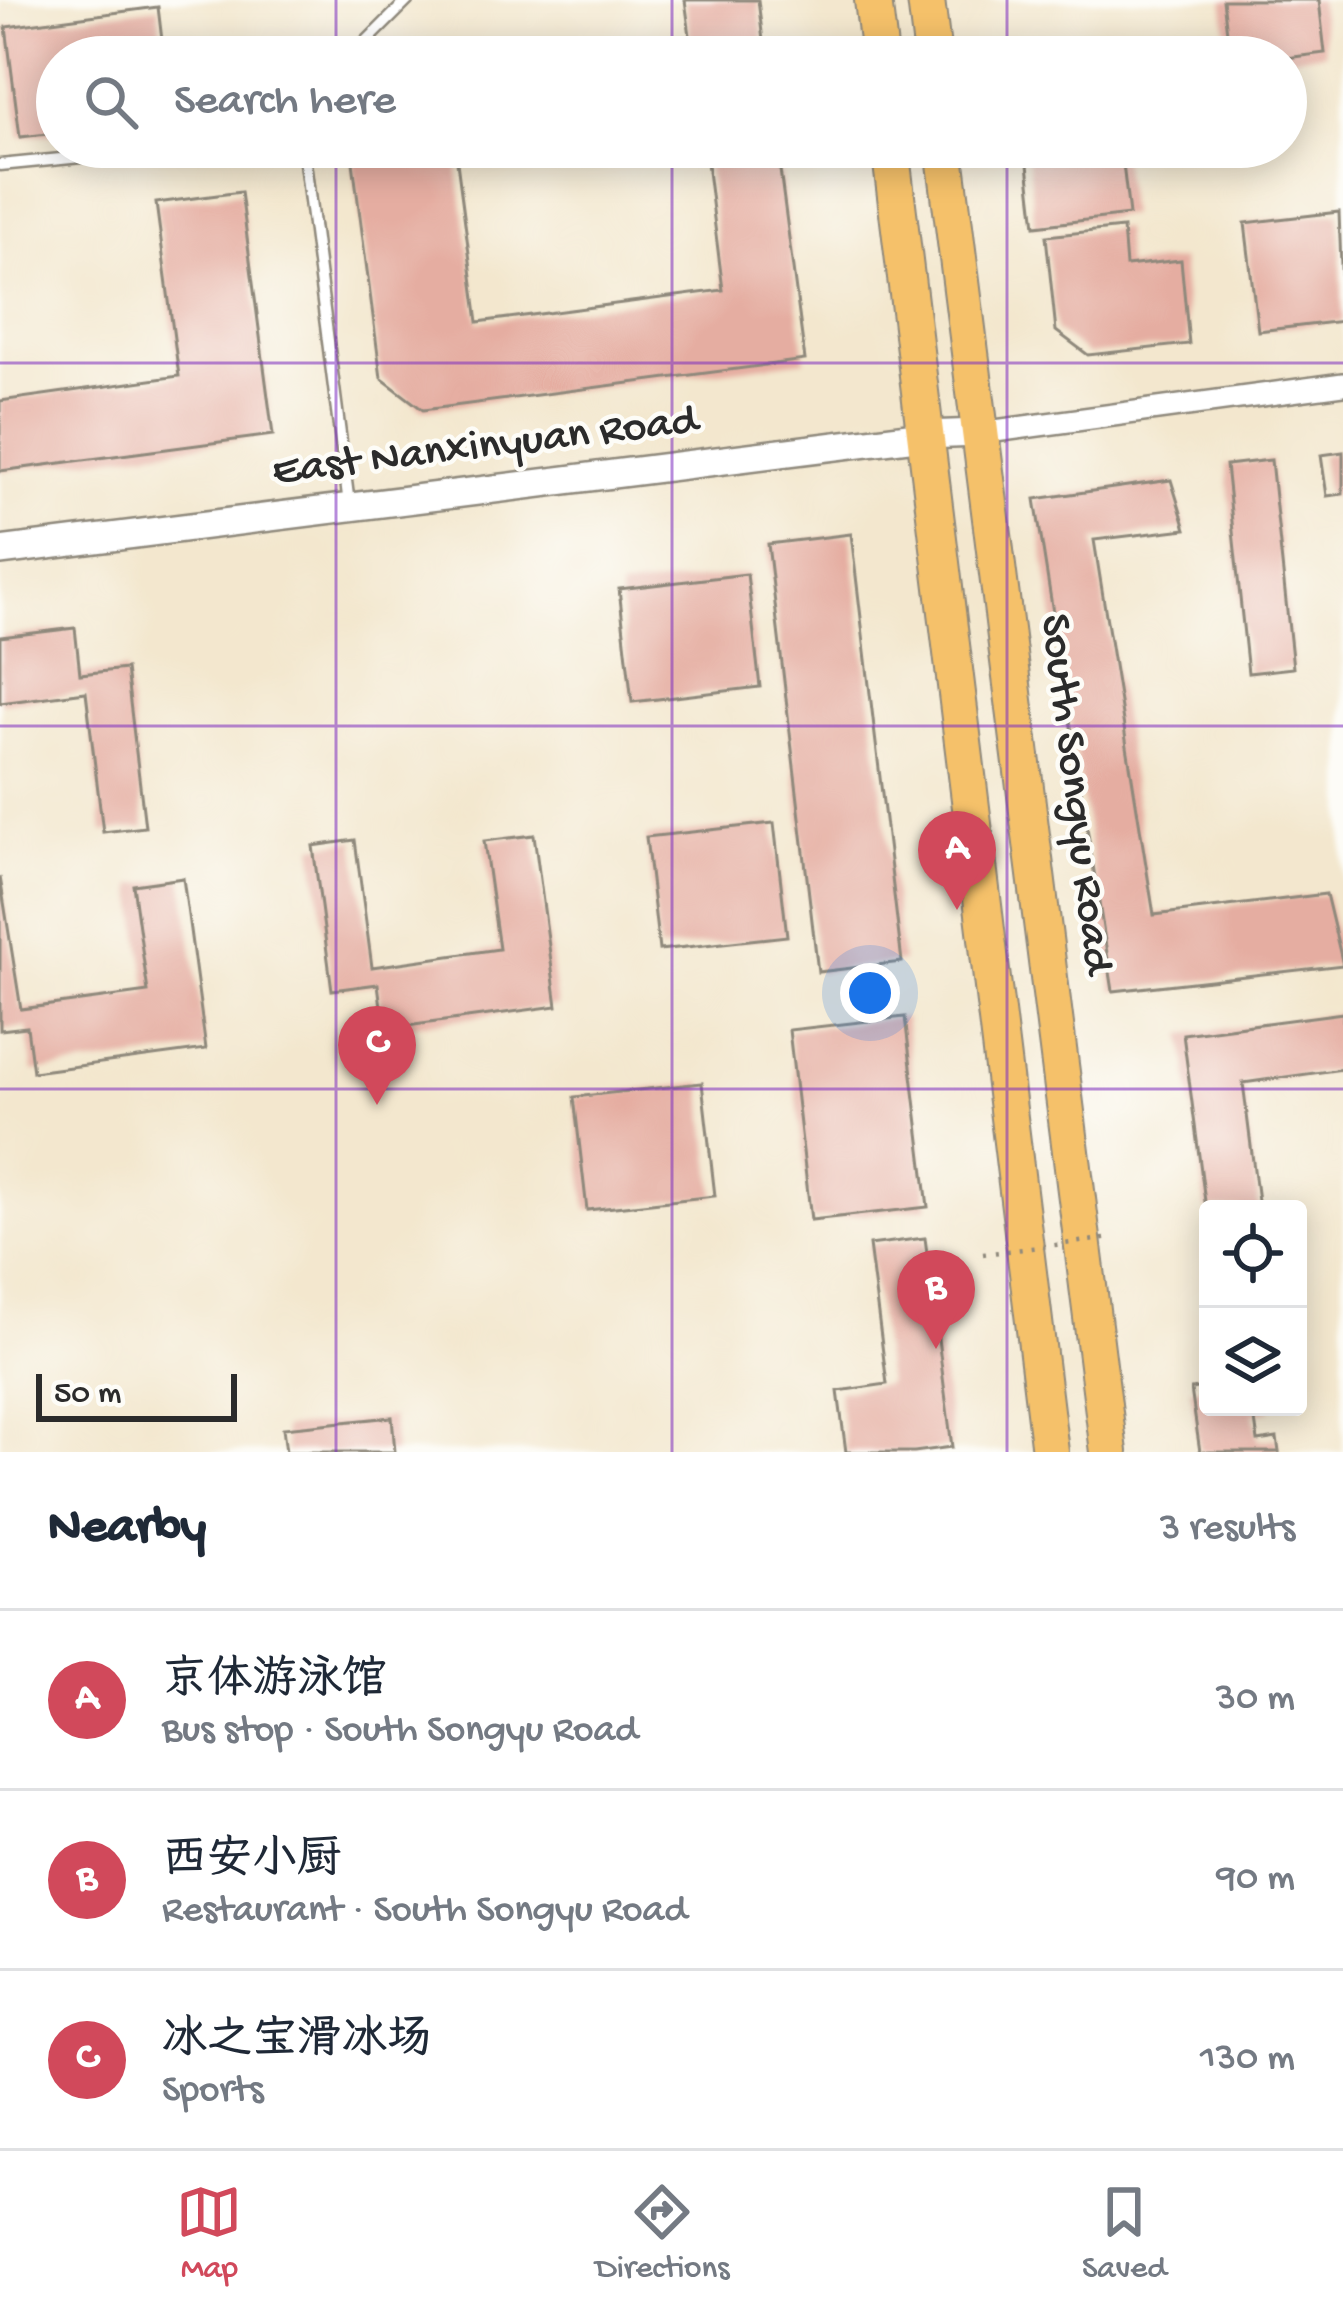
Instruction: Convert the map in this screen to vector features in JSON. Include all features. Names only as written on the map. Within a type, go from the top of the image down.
[{"type":"main road","points":[[873,0],[877,36]]},
{"type":"main road","points":[[926,0],[930,36]]},
{"type":"main road","points":[[892,168],[1050,1452]]},
{"type":"main road","name":"South Songyu Road","points":[[947,168],[1109,1452]]},
{"type":"street","points":[[980,433],[1343,384]]},
{"type":"street","name":"East Nanxinyuan Road","points":[[0,551],[924,435],[980,433]]},
{"type":"lane","points":[[372,36],[408,0]]},
{"type":"lane","points":[[0,165],[36,162]]},
{"type":"lane","points":[[306,168],[350,507]]},
{"type":"path","points":[[983,1254],[1112,1238]]},
{"type":"building","points":[[685,0],[758,0],[762,36],[690,36]]},
{"type":"building","points":[[1223,0],[1319,0],[1325,53],[1307,55],[1307,36],[1227,36]]},
{"type":"building","points":[[158,7],[161,36],[36,36],[36,135],[20,137],[6,27]]},
{"type":"building","points":[[354,168],[458,168],[478,322],[723,290],[708,168],[780,168],[805,360],[423,410],[381,378]]},
{"type":"building","points":[[1028,168],[1123,168],[1129,215],[1035,226]]},
{"type":"building","points":[[241,192],[273,435],[0,471],[0,401],[179,376],[156,203]]},
{"type":"building","points":[[1339,212],[1343,321],[1258,331],[1245,223]]},
{"type":"building","points":[[1123,228],[1126,266],[1181,260],[1189,344],[1088,355],[1056,331],[1046,236]]},
{"type":"building","points":[[1343,452],[1343,494],[1327,496],[1321,455]]},
{"type":"building","points":[[1271,460],[1293,668],[1248,673],[1226,465]]},
{"type":"building","points":[[1171,480],[1186,529],[1094,540],[1154,915],[1326,894],[1343,965],[1113,991],[1035,499]]},
{"type":"building","points":[[851,534],[902,962],[818,972],[768,544]]},
{"type":"building","points":[[747,574],[760,687],[632,702],[619,589]]},
{"type":"building","points":[[75,628],[80,674],[126,669],[145,827],[103,832],[86,692],[0,703],[0,637]]},
{"type":"building","points":[[774,823],[787,936],[659,950],[646,837]]},
{"type":"building","points":[[534,835],[557,1006],[384,1029],[378,984],[332,990],[313,846],[355,840],[372,967],[499,949],[484,841]]},
{"type":"building","points":[[0,877],[21,1009],[148,992],[133,885],[183,878],[206,1049],[33,1072],[27,1027],[0,1030]]},
{"type":"building","points":[[1343,1013],[1343,1069],[1243,1083],[1258,1200],[1205,1200],[1183,1034]]},
{"type":"building","points":[[905,1017],[928,1207],[811,1220],[789,1030]]},
{"type":"building","points":[[702,1083],[715,1196],[587,1210],[574,1097]]},
{"type":"building","points":[[925,1238],[952,1447],[846,1452],[838,1391],[887,1384],[869,1245]]},
{"type":"building","points":[[1199,1388],[1199,1416],[1254,1416],[1258,1441],[1277,1438],[1279,1452],[1200,1452],[1191,1389]]},
{"type":"building","points":[[392,1417],[395,1452],[286,1452],[283,1428]]},
{"type":"place","name":"京体游泳馆","points":[[957,910]]},
{"type":"place","name":"冰之宝滑冰场","points":[[377,1105]]},
{"type":"place","name":"西安小厨","points":[[936,1349]]}]
